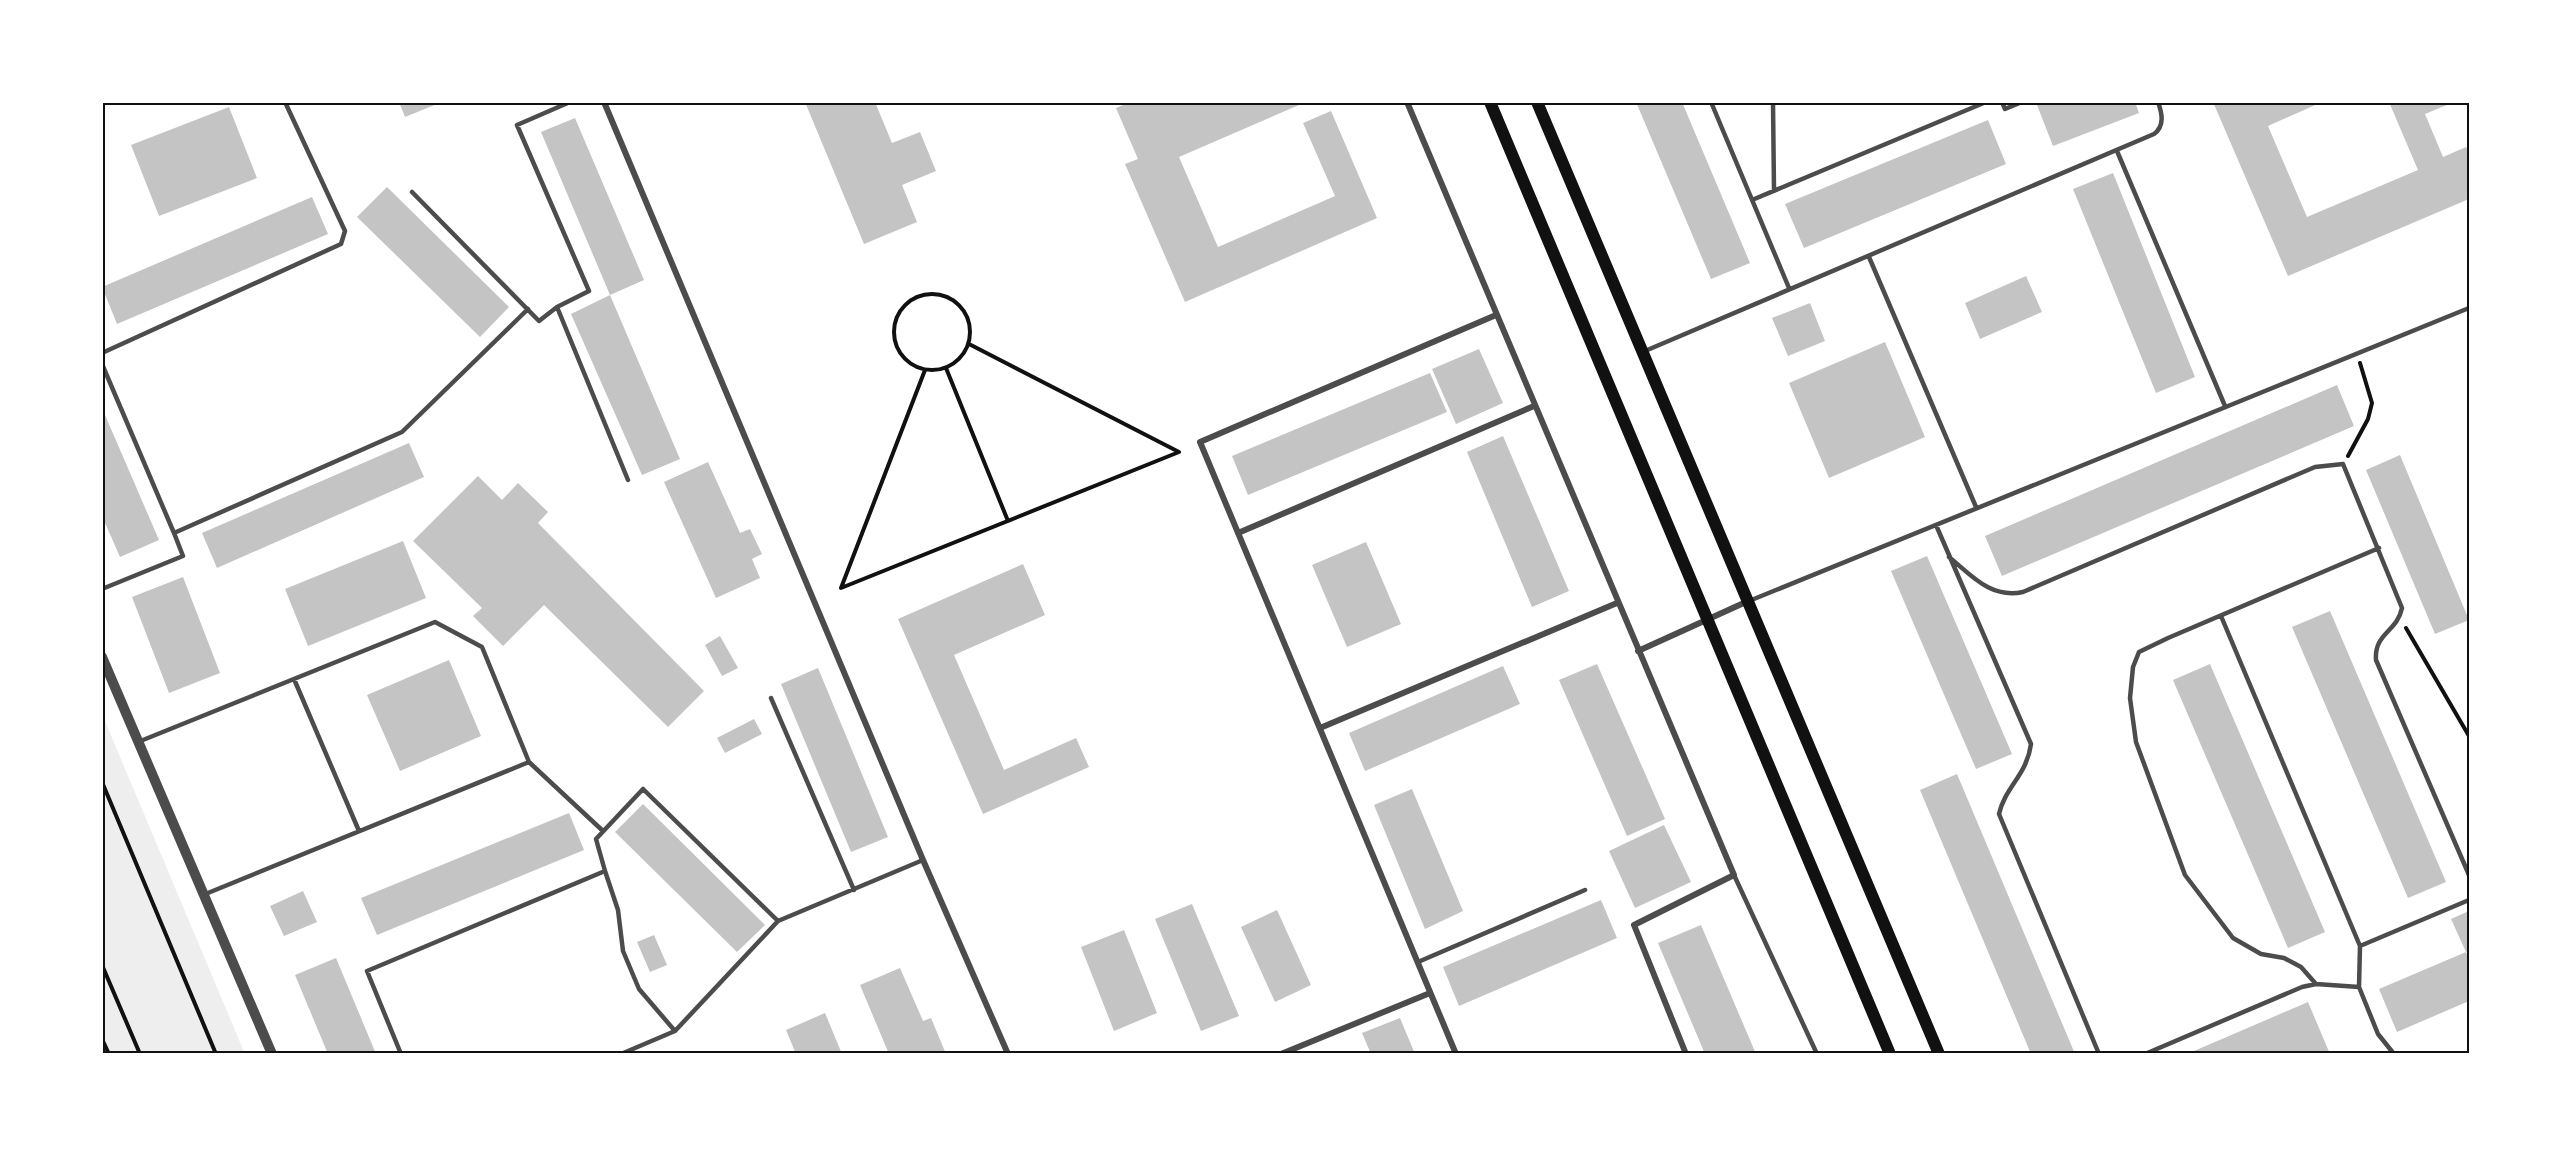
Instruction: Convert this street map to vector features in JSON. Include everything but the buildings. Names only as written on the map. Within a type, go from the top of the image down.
[{"type":"main road","points":[[1490,102],[1890,1054]]},
{"type":"main road","points":[[1537,102],[1746,602],[1939,1054]]},
{"type":"street","points":[[604,102],[922,860],[1008,1054]]},
{"type":"street","points":[[1407,102],[1734,875],[1634,925],[1686,1054]]},
{"type":"street","points":[[1456,1054],[1200,442],[1496,315]]},
{"type":"street","points":[[1238,533],[1534,406]]},
{"type":"street","points":[[1638,651],[1746,602]]},
{"type":"street","points":[[1320,728],[1617,603]]},
{"type":"street","points":[[102,657],[272,1054]]},
{"type":"street","points":[[1281,1054],[1430,993]]},
{"type":"lane","points":[[102,353],[341,244],[345,231],[285,102]]},
{"type":"lane","points":[[412,192],[539,321],[557,307],[589,291],[517,125],[570,102]]},
{"type":"lane","points":[[1711,102],[1789,288]]},
{"type":"lane","points":[[1773,102],[1774,191]]},
{"type":"lane","points":[[1752,200],[1986,102]]},
{"type":"lane","points":[[2002,102],[2005,109],[2022,102]]},
{"type":"lane","points":[[1642,352],[1789,288],[1869,257],[2043,180],[2067,173],[2158,132],[2162,116],[2158,102]]},
{"type":"lane","points":[[2117,151],[2225,406]]},
{"type":"lane","points":[[1869,257],[1976,507]]},
{"type":"lane","points":[[557,307],[628,480]]},
{"type":"lane","points":[[1746,602],[2469,308]]},
{"type":"lane","points":[[174,533],[402,432],[528,309]]},
{"type":"lane","points":[[102,364],[183,556],[102,590]]},
{"type":"lane","points":[[1949,557],[1990,590],[2010,595],[2023,592],[2315,467],[2343,464],[2402,608],[2400,618],[2378,642],[2376,660],[2469,875]]},
{"type":"lane","points":[[1935,525],[2031,744],[2025,769],[2001,803],[1999,814],[2099,1054]]},
{"type":"lane","points":[[2316,984],[2301,968],[2284,958],[2261,954],[2233,938],[2185,875],[2136,742],[2130,698],[2133,667],[2139,652],[2379,548]]},
{"type":"lane","points":[[2221,616],[2360,946],[2359,987],[2378,1034],[2394,1054]]},
{"type":"lane","points":[[138,742],[435,622],[482,647],[529,762],[603,831]]},
{"type":"lane","points":[[294,679],[359,831]]},
{"type":"lane","points":[[771,698],[854,890]]},
{"type":"lane","points":[[203,895],[529,762]]},
{"type":"lane","points":[[675,1031],[639,988],[623,951],[618,910],[596,839],[603,831],[643,789],[778,921]]},
{"type":"lane","points":[[621,1054],[675,1031],[778,921],[922,860]]},
{"type":"lane","points":[[401,1054],[367,971],[605,871]]},
{"type":"lane","points":[[1734,875],[1817,1054]]},
{"type":"lane","points":[[1418,962],[1585,890]]},
{"type":"lane","points":[[2360,946],[2469,900]]},
{"type":"lane","points":[[2145,1054],[2302,987],[2316,984],[2359,987]]},
{"type":"path","points":[[925,294],[939,294],[956,302],[968,318],[971,331],[969,344],[964,354],[946,368],[925,370],[912,365],[902,356],[896,345],[894,331],[896,318],[913,298],[925,294]]},
{"type":"path","points":[[925,370],[841,588],[1179,452],[969,344]]},
{"type":"path","points":[[2343,464],[2368,419],[2373,403],[2357,353]]},
{"type":"path","points":[[946,368],[1008,520]]},
{"type":"path","points":[[2400,618],[2469,736]]},
{"type":"path","points":[[102,783],[216,1054]]},
{"type":"path","points":[[102,965],[140,1054]]},
{"type":"path","points":[[102,1039],[109,1054]]},
{"type":"shaded area","points":[[102,714],[245,1054],[102,1054]]}]
